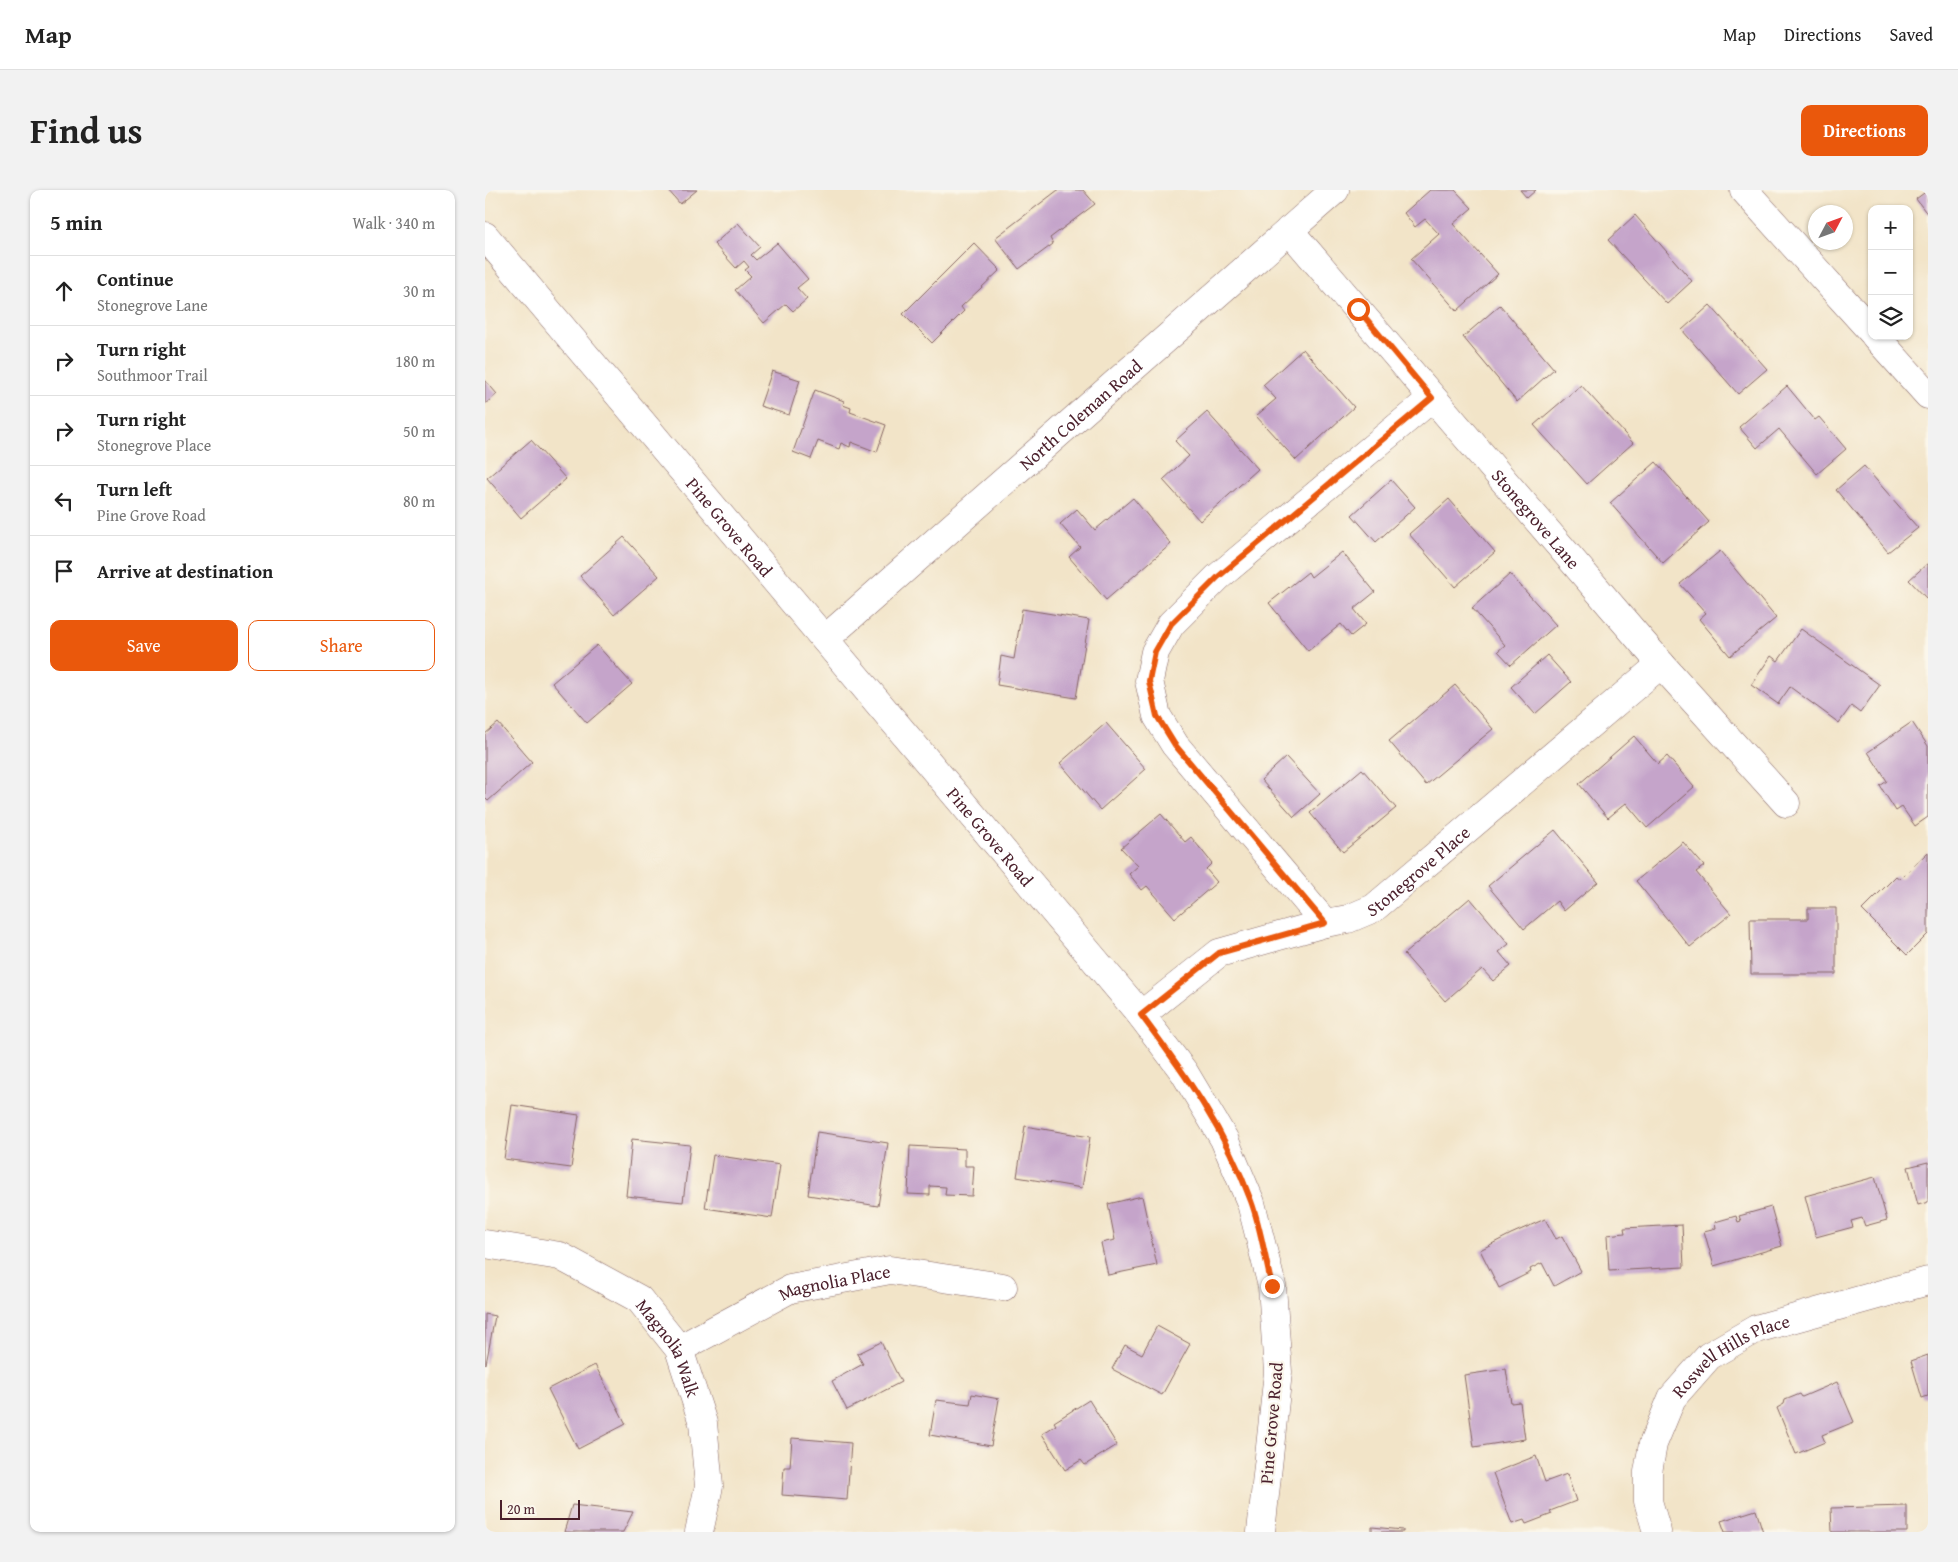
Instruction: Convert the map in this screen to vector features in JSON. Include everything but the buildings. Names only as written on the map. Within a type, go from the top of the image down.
[{"type":"street","name":"North Coleman Road","points":[[825,639],[1335,190]]},
{"type":"street","points":[[1744,190],[1868,328]]},
{"type":"street","name":"Stonegrove Lane","points":[[1289,230],[1661,664],[1786,803]]},
{"type":"street","name":"Pine Grove Road","points":[[485,236],[1141,1015],[1184,1072],[1224,1139],[1251,1203],[1272,1286],[1278,1372],[1261,1532]]},
{"type":"street","points":[[1879,340],[1928,395]]},
{"type":"street","points":[[1325,923],[1175,745],[1157,716],[1149,681],[1155,652],[1171,624],[1218,577],[1432,398]]},
{"type":"street","name":"Stonegrove Place","points":[[1141,1015],[1219,953],[1325,923],[1348,919],[1374,908],[1661,664]]},
{"type":"street","name":"Magnolia Walk","points":[[485,1244],[560,1256],[639,1299],[679,1349],[703,1423],[709,1486],[699,1532]]},
{"type":"street","name":"Magnolia Place","points":[[679,1349],[790,1289],[890,1270],[1003,1287]]},
{"type":"street","name":"Roswell Hills Place","points":[[1657,1532],[1649,1501],[1649,1472],[1653,1444],[1672,1398],[1709,1356],[1756,1330],[1928,1282]]},
{"type":"route","points":[[1272,1286],[1251,1203],[1224,1139],[1184,1072],[1141,1015],[1219,953],[1325,923],[1175,745],[1157,716],[1149,681],[1155,652],[1171,624],[1218,577],[1432,398],[1358,309]]}]
